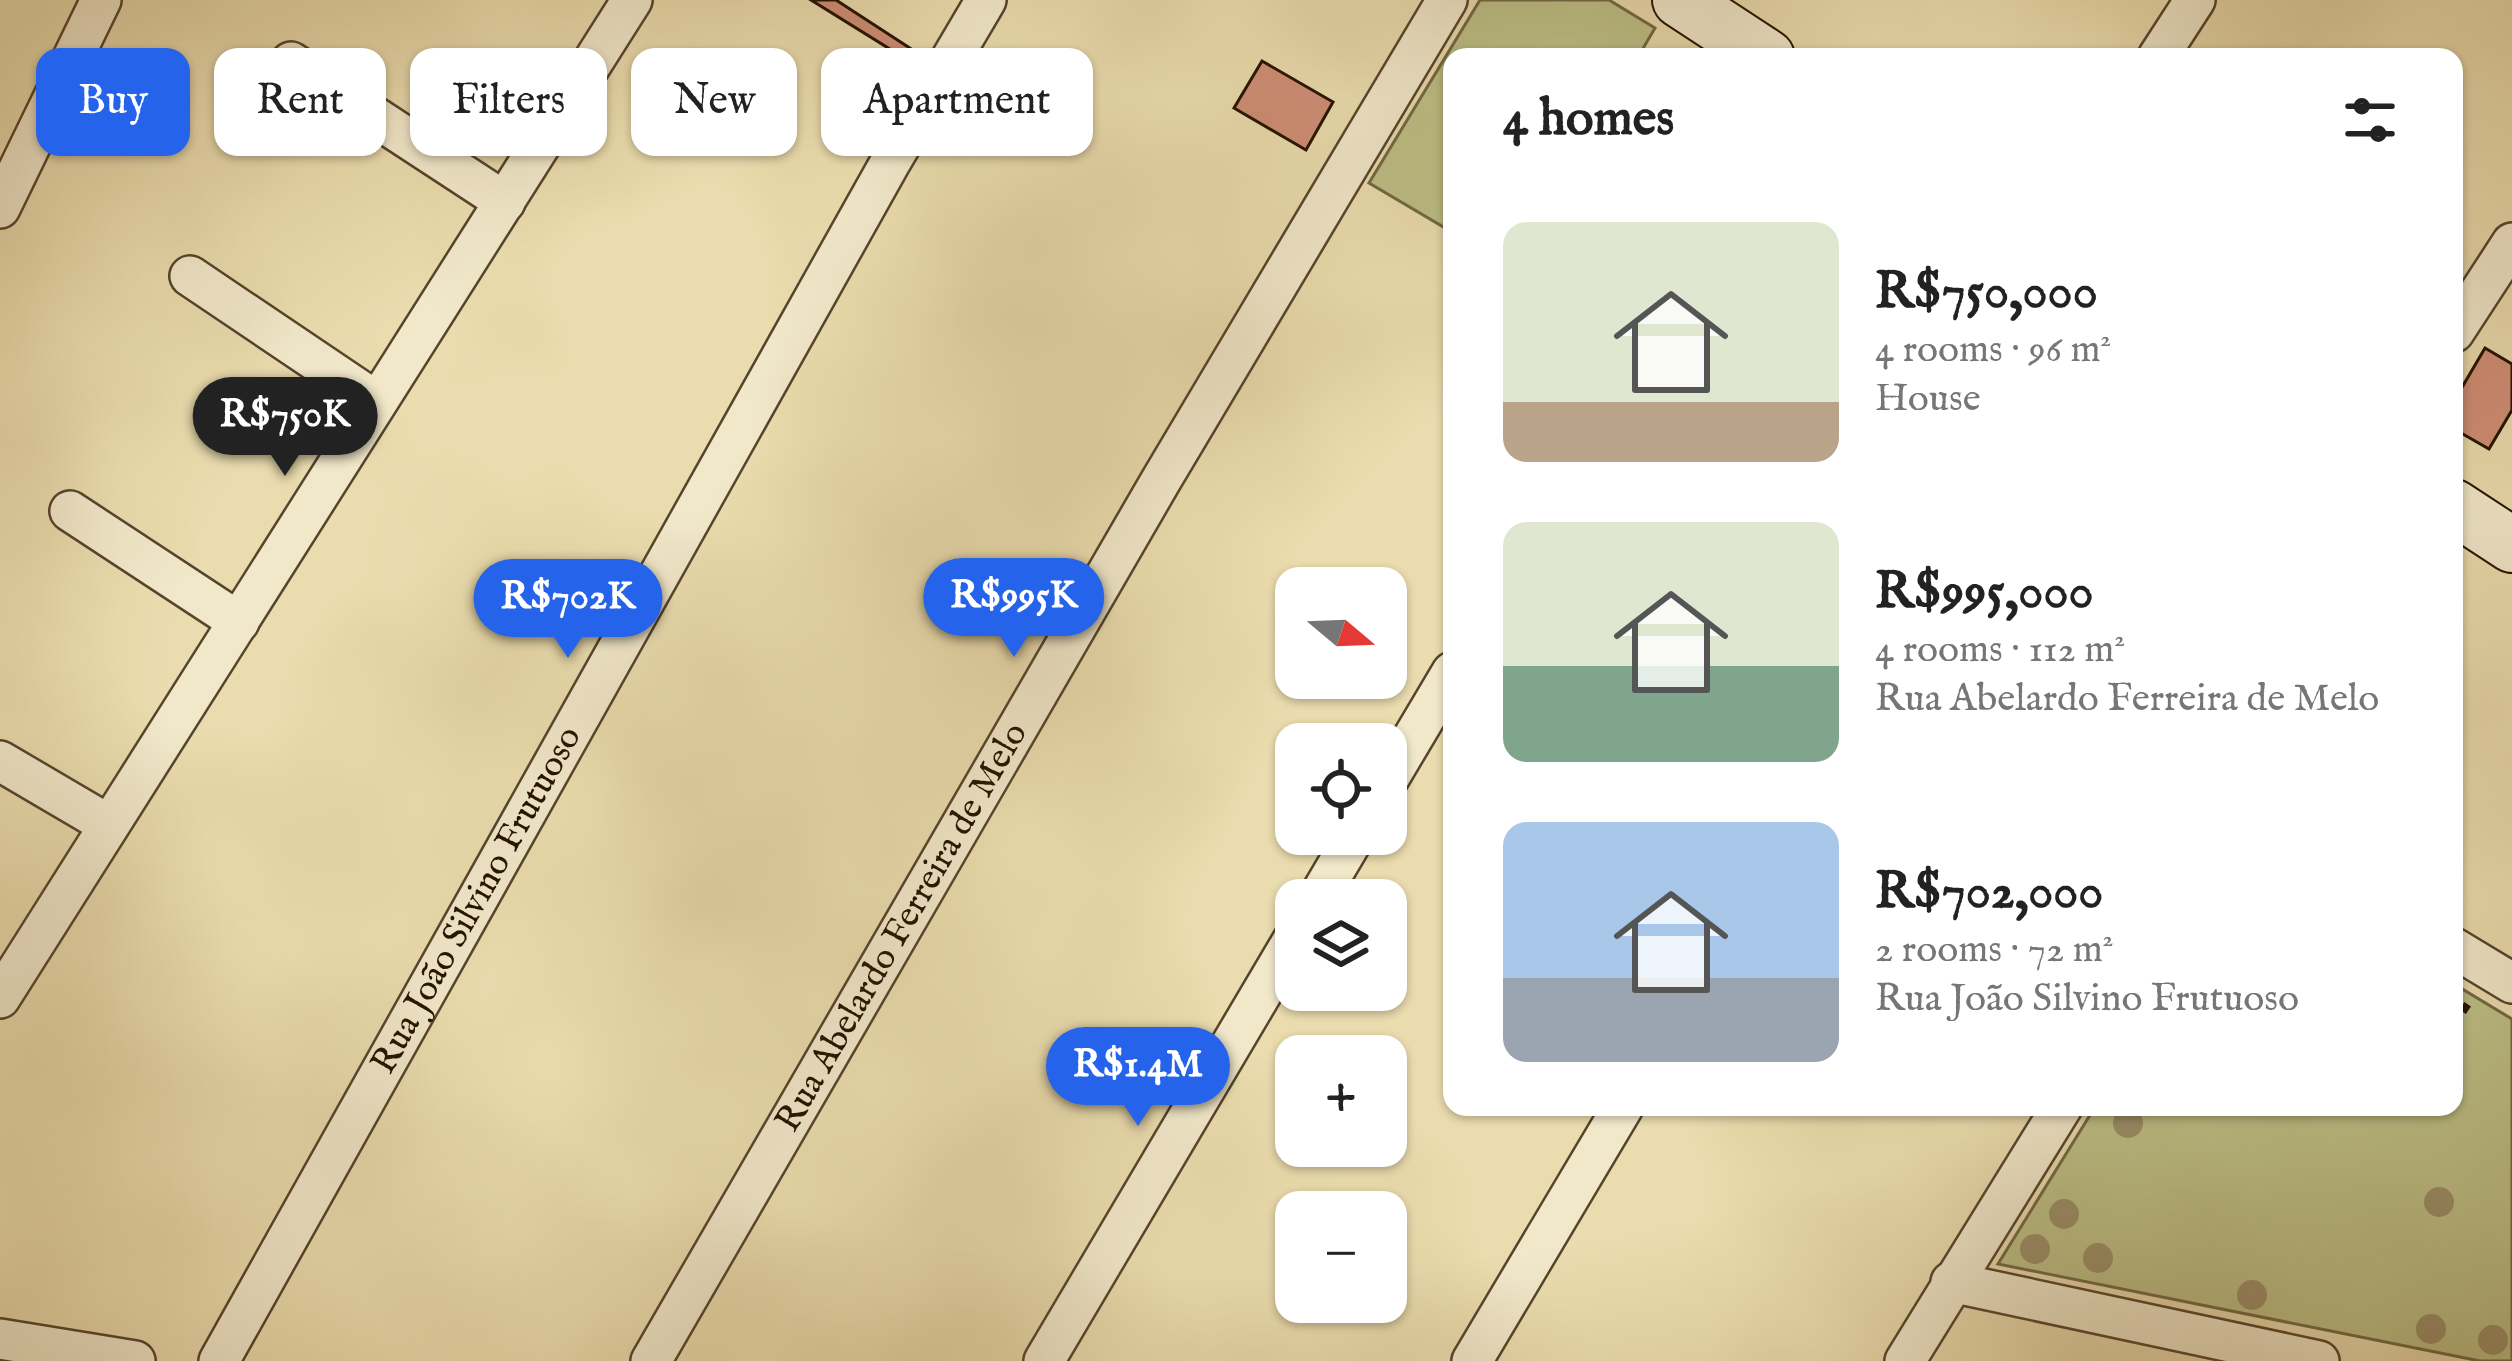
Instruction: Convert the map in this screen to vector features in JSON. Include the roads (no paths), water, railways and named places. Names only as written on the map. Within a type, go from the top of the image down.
[{"type":"main road","points":[[1680,0],[1746,29]]},
{"type":"main road","points":[[2463,513],[2512,545]]},
{"type":"street","points":[[0,208],[101,0]]},
{"type":"street","points":[[0,998],[632,0]]},
{"type":"street","name":"Rua João Silvino Frutuoso","points":[[219,1361],[891,161],[986,0]]},
{"type":"street","name":"Rua Abelardo Ferreira de Melo","points":[[651,1361],[1160,482],[1448,0]]},
{"type":"street","points":[[2164,48],[2195,0]]},
{"type":"street","points":[[386,124],[505,202]]},
{"type":"street","points":[[2463,318],[2512,243]]},
{"type":"street","points":[[190,276],[377,402]]},
{"type":"street","points":[[70,512],[239,622]]},
{"type":"street","points":[[1407,748],[1443,687]]},
{"type":"street","points":[[0,760],[110,825]]},
{"type":"street","points":[[2463,953],[2512,983]]},
{"type":"street","points":[[1045,1361],[1275,971]]},
{"type":"street","points":[[1472,1361],[1618,1116]]},
{"type":"street","points":[[1906,1361],[2056,1116]]},
{"type":"street","points":[[1951,1282],[2318,1361]]},
{"type":"street","points":[[0,1339],[135,1361]]}]
